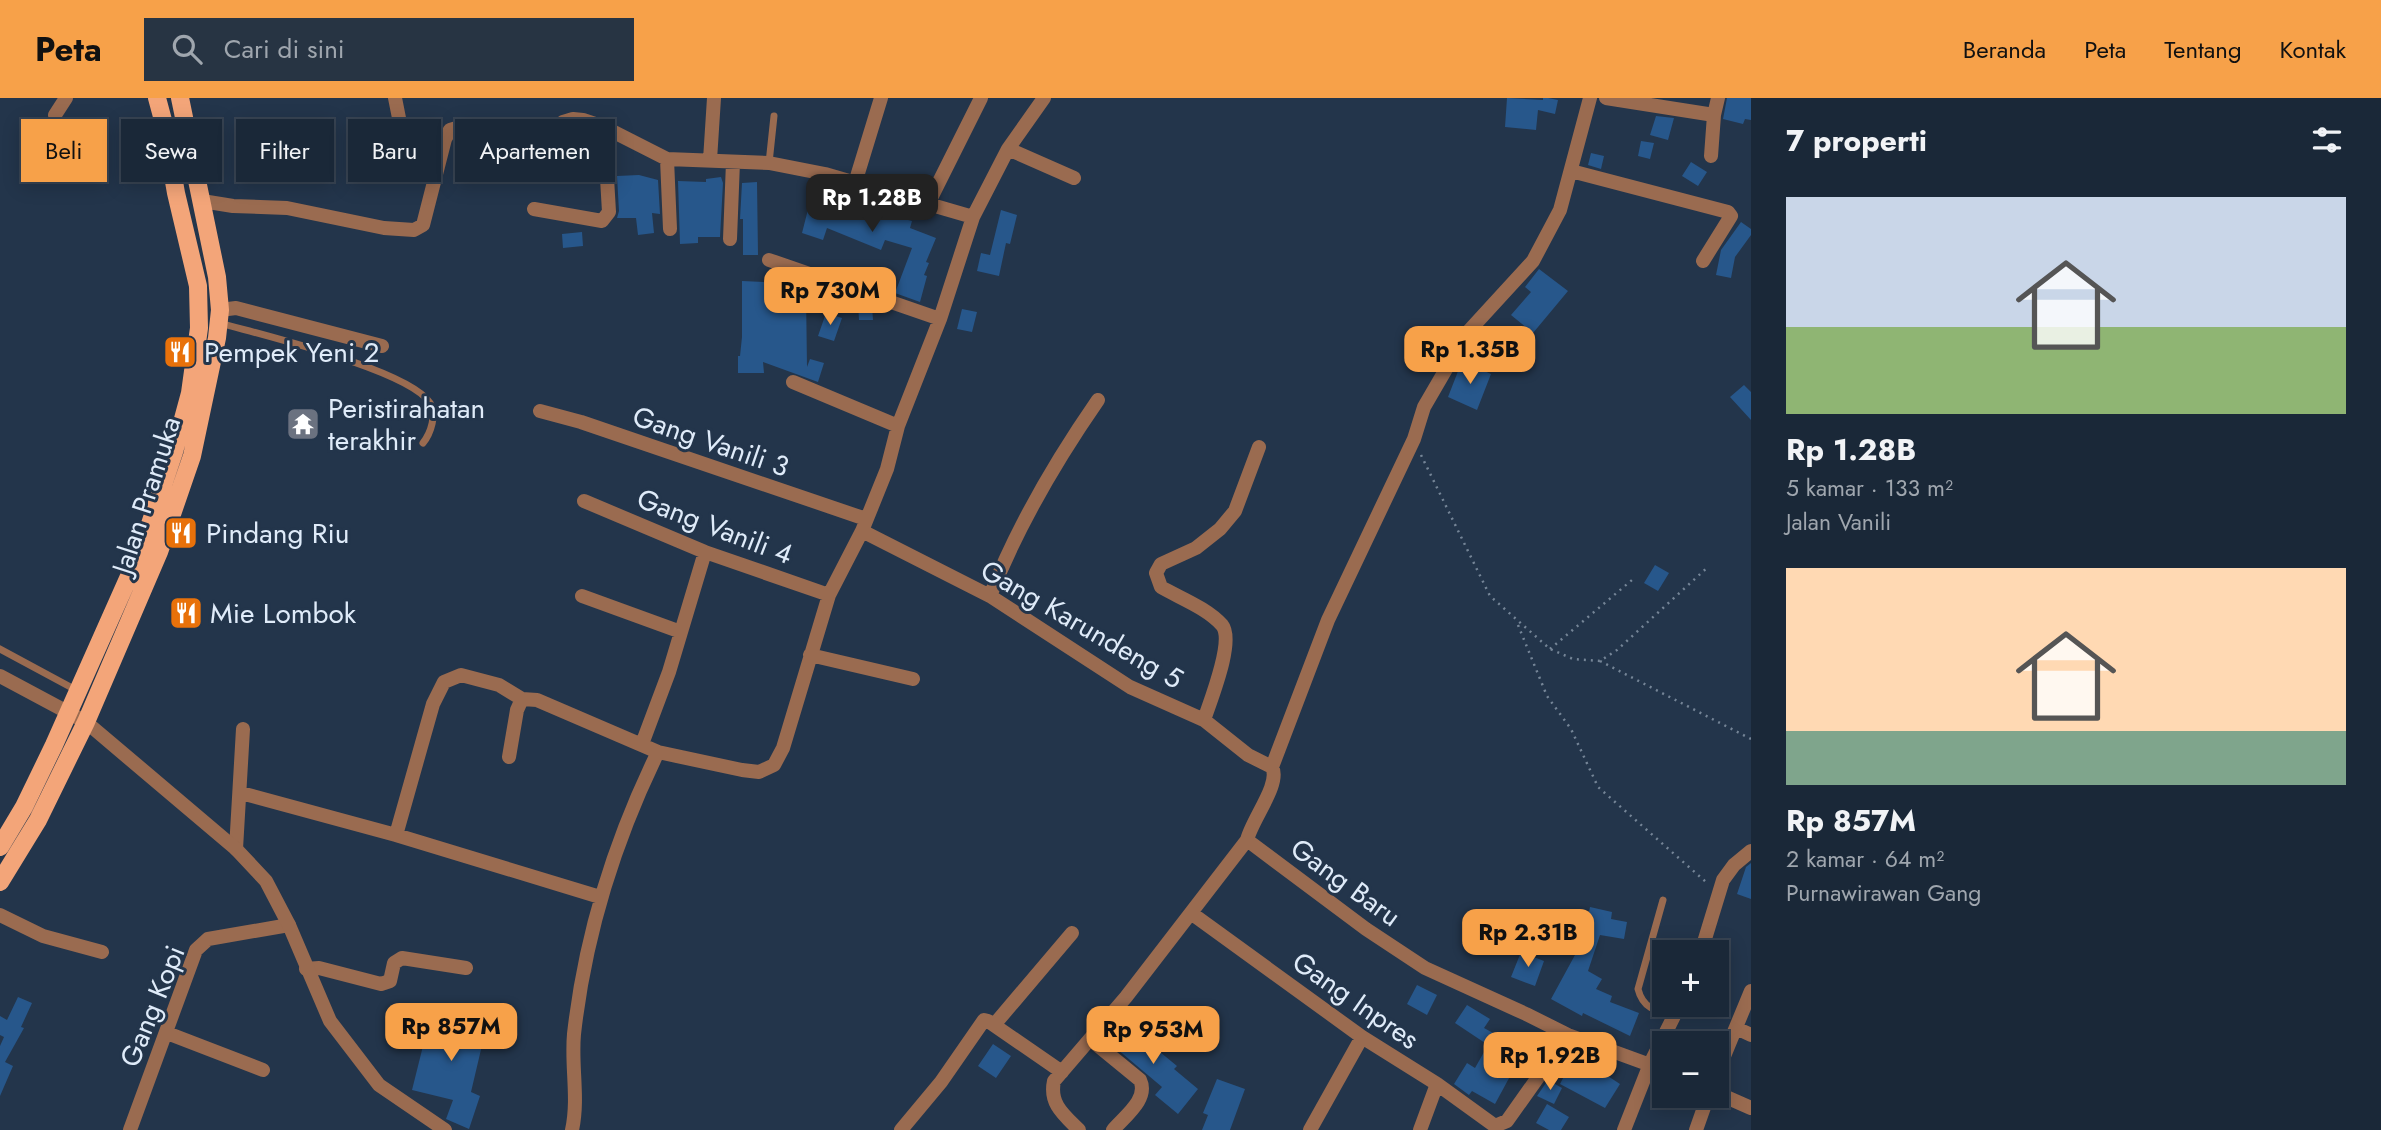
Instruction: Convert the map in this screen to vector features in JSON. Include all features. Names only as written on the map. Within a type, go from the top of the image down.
[{"type":"main road","name":"Jalan Pramuka","points":[[0,847],[24,807],[79,692],[183,454],[200,311],[198,286],[157,98]]},
{"type":"main road","name":"Jalan Pramuka","points":[[0,882],[38,820],[86,722],[159,552],[219,316],[217,277],[180,98]]},
{"type":"street","points":[[55,115],[66,98]]},
{"type":"street","points":[[394,98],[399,119]]},
{"type":"street","points":[[710,160],[714,98]]},
{"type":"street","points":[[855,183],[881,98]]},
{"type":"street","points":[[928,204],[981,98]]},
{"type":"street","points":[[396,835],[433,704],[444,682],[461,675],[499,685],[522,699],[537,700],[658,752],[759,772],[775,765],[783,748],[829,595],[864,525],[887,469],[898,426],[940,319],[973,217],[1008,149],[1044,98]]},
{"type":"street","points":[[1079,1130],[1055,1104],[1052,1091],[1054,1081],[1090,1040],[1247,840],[1250,827],[1274,782],[1275,772],[1272,767],[1328,620],[1414,439],[1424,407],[1467,333],[1533,261],[1560,210],[1590,98]]},
{"type":"street","points":[[1606,98],[1714,115]]},
{"type":"street","points":[[1711,156],[1718,98]]},
{"type":"street","points":[[202,201],[233,206],[287,208],[384,228],[414,230],[423,225],[445,139],[455,128]]},
{"type":"street","points":[[615,133],[667,159],[769,163],[855,183],[973,217]]},
{"type":"street","points":[[1008,149],[1074,178]]},
{"type":"street","points":[[667,159],[670,229]]},
{"type":"street","points":[[730,239],[733,162]]},
{"type":"street","points":[[1571,171],[1728,212],[1731,216],[1703,261]]},
{"type":"street","points":[[534,209],[603,220],[609,212],[607,182]]},
{"type":"street","points":[[769,260],[940,319]]},
{"type":"street","points":[[219,316],[236,308],[382,346]]},
{"type":"street","points":[[793,382],[898,426]]},
{"type":"street","points":[[990,596],[1009,549],[1036,496],[1098,400]]},
{"type":"street","name":"Gang Vanili 3","points":[[540,411],[580,422],[864,525]]},
{"type":"street","points":[[1204,720],[1226,647],[1225,632],[1223,626],[1210,616],[1161,587],[1156,573],[1161,564],[1196,548],[1220,529],[1236,511],[1259,447]]},
{"type":"street","name":"Gang Vanili 4","points":[[584,501],[705,552],[829,595]]},
{"type":"street","name":"Gang Karundeng 5","points":[[864,525],[990,596],[1130,687],[1204,720],[1248,755],[1272,767]]},
{"type":"street","points":[[642,744],[681,632],[705,552]]},
{"type":"street","points":[[582,596],[681,632]]},
{"type":"street","points":[[810,654],[913,679]]},
{"type":"street","points":[[0,676],[86,722],[236,849],[266,881],[289,925],[330,1021],[379,1085],[445,1130]]},
{"type":"street","points":[[509,757],[517,710],[522,699]]},
{"type":"street","points":[[236,849],[243,729]]},
{"type":"street","points":[[572,1130],[575,1112],[574,1036],[588,945],[600,897],[642,785],[658,752]]},
{"type":"street","points":[[241,793],[396,835],[600,897]]},
{"type":"street","name":"Gang Baru","points":[[1247,840],[1366,929],[1425,968],[1567,1035],[1650,1064]]},
{"type":"street","points":[[1704,940],[1723,880],[1734,865],[1751,850]]},
{"type":"street","name":"Gang Inpres","points":[[1191,913],[1362,1037],[1437,1084],[1495,1126],[1507,1121],[1567,1035]]},
{"type":"street","points":[[0,915],[43,936],[102,952]]},
{"type":"street","name":"Gang Kopi","points":[[130,1130],[196,950],[208,939],[289,925]]},
{"type":"street","points":[[995,1025],[1072,933]]},
{"type":"street","points":[[306,969],[319,968],[381,984],[390,981],[394,963],[407,957],[466,968]]},
{"type":"street","points":[[1729,1045],[1751,991]]},
{"type":"street","points":[[1624,1130],[1650,1064],[1674,1017]]},
{"type":"street","points":[[901,1130],[941,1082],[981,1022],[985,1020],[1062,1072]]},
{"type":"street","points":[[1736,1028],[1751,1035]]},
{"type":"street","points":[[167,1033],[263,1070]]},
{"type":"street","points":[[1310,1130],[1362,1037]]},
{"type":"street","points":[[1090,1040],[1143,1085],[1139,1100],[1113,1130]]},
{"type":"street","points":[[1420,1130],[1437,1084]]},
{"type":"street","points":[[1729,1098],[1751,1108]]},
{"type":"street","points":[[1696,1130],[1704,1108]]},
{"type":"lane","points":[[769,163],[774,116]]},
{"type":"lane","points":[[219,316],[374,369],[419,393],[431,404],[431,427],[423,443]]},
{"type":"lane","points":[[0,649],[79,692]]},
{"type":"lane","points":[[1652,1009],[1641,1000],[1638,989],[1663,900]]},
{"type":"path","points":[[1414,439],[1490,596],[1517,622],[1550,649],[1573,659],[1600,661],[1751,739]]},
{"type":"path","points":[[1600,661],[1617,650],[1709,566]]},
{"type":"path","points":[[1550,649],[1632,580]]},
{"type":"path","points":[[1517,622],[1547,696],[1571,729],[1598,787],[1718,893]]},
{"type":"building","points":[[1507,98],[1558,100],[1555,114],[1538,110],[1536,130],[1505,127]]},
{"type":"building","points":[[1727,98],[1751,98],[1751,120],[1745,119],[1743,124],[1723,119]]},
{"type":"building","points":[[1656,116],[1674,118],[1668,140],[1650,135]]},
{"type":"building","points":[[1641,141],[1654,143],[1650,159],[1638,156]]},
{"type":"building","points":[[1591,153],[1604,156],[1601,169],[1588,165]]},
{"type":"building","points":[[1691,162],[1707,172],[1698,186],[1682,176]]},
{"type":"building","points":[[639,175],[658,180],[660,214],[652,213],[654,233],[638,235],[636,218],[617,218],[617,176]]},
{"type":"building","points":[[721,177],[720,237],[698,237],[698,243],[680,244],[678,181],[706,182],[706,179]]},
{"type":"building","points":[[757,182],[758,255],[743,255],[743,219],[740,219],[742,183]]},
{"type":"building","points":[[813,190],[878,204],[877,207],[893,213],[892,216],[912,221],[910,228],[936,238],[926,262],[929,263],[924,275],[927,276],[920,302],[895,293],[912,248],[885,240],[881,250],[827,228],[823,240],[802,233]]},
{"type":"building","points":[[1001,210],[1017,215],[1010,244],[1006,243],[999,276],[977,271],[981,253],[990,255]]},
{"type":"building","points":[[1741,222],[1751,229],[1751,235],[1735,257],[1731,278],[1716,275],[1721,250]]},
{"type":"building","points":[[582,232],[583,246],[563,248],[562,234]]},
{"type":"building","points":[[1539,269],[1568,291],[1533,333],[1511,315],[1531,292],[1525,287]]},
{"type":"building","points":[[742,281],[784,283],[784,290],[806,292],[807,367],[810,359],[824,363],[818,382],[763,362],[764,373],[738,373],[742,337]]},
{"type":"building","points":[[858,303],[872,306],[873,320],[859,320]]},
{"type":"building","points":[[962,309],[977,312],[972,332],[957,329]]},
{"type":"building","points":[[826,313],[842,318],[834,341],[818,336]]},
{"type":"building","points":[[1462,361],[1491,374],[1477,410],[1448,397]]},
{"type":"building","points":[[1744,385],[1751,392],[1751,420],[1730,397]]},
{"type":"building","points":[[1655,565],[1669,573],[1658,591],[1644,583]]},
{"type":"building","points":[[1751,863],[1751,899],[1737,894],[1746,867]]},
{"type":"building","points":[[1590,907],[1612,912],[1611,919],[1627,922],[1624,939],[1600,935],[1588,971],[1602,979],[1596,989],[1612,996],[1610,1002],[1639,1013],[1630,1036],[1583,1013],[1582,1016],[1551,999],[1575,955],[1573,954],[1579,938],[1583,939]]},
{"type":"building","points":[[1521,952],[1544,961],[1535,986],[1511,977]]},
{"type":"building","points":[[1417,985],[1437,995],[1427,1015],[1407,1004]]},
{"type":"building","points":[[18,997],[32,1003],[21,1027],[24,1028],[5,1062],[13,1066],[0,1096],[0,1046],[4,1037],[0,1035],[0,1016],[7,1020]]},
{"type":"building","points":[[1467,1005],[1490,1019],[1484,1028],[1513,1044],[1511,1051],[1521,1056],[1495,1104],[1472,1091],[1469,1095],[1454,1084],[1467,1063],[1475,1068],[1488,1045],[1455,1023]]},
{"type":"building","points":[[433,1006],[466,1015],[465,1019],[487,1024],[471,1092],[480,1096],[469,1129],[446,1119],[453,1100],[412,1090]]},
{"type":"building","points":[[1120,1019],[1177,1066],[1174,1069],[1198,1089],[1178,1114],[1155,1095],[1162,1087],[1104,1038]]},
{"type":"building","points":[[993,1044],[1011,1056],[996,1078],[978,1066]]},
{"type":"building","points":[[1578,1049],[1593,1056],[1588,1063],[1620,1084],[1605,1108],[1560,1084]]},
{"type":"building","points":[[1217,1079],[1245,1089],[1230,1130],[1202,1130],[1208,1115],[1203,1113]]},
{"type":"building","points":[[1548,1080],[1562,1088],[1554,1104],[1537,1096]]},
{"type":"building","points":[[1547,1104],[1569,1117],[1561,1130],[1549,1130],[1536,1123]]},
{"type":"place","name":"Pempek Yeni 2","points":[[180,352]]},
{"type":"place","name":"Peristirahatan terakhir","points":[[303,424]]},
{"type":"place","name":"Pindang Riu","points":[[181,533]]},
{"type":"place","name":"Mie Lombok","points":[[186,613]]}]
